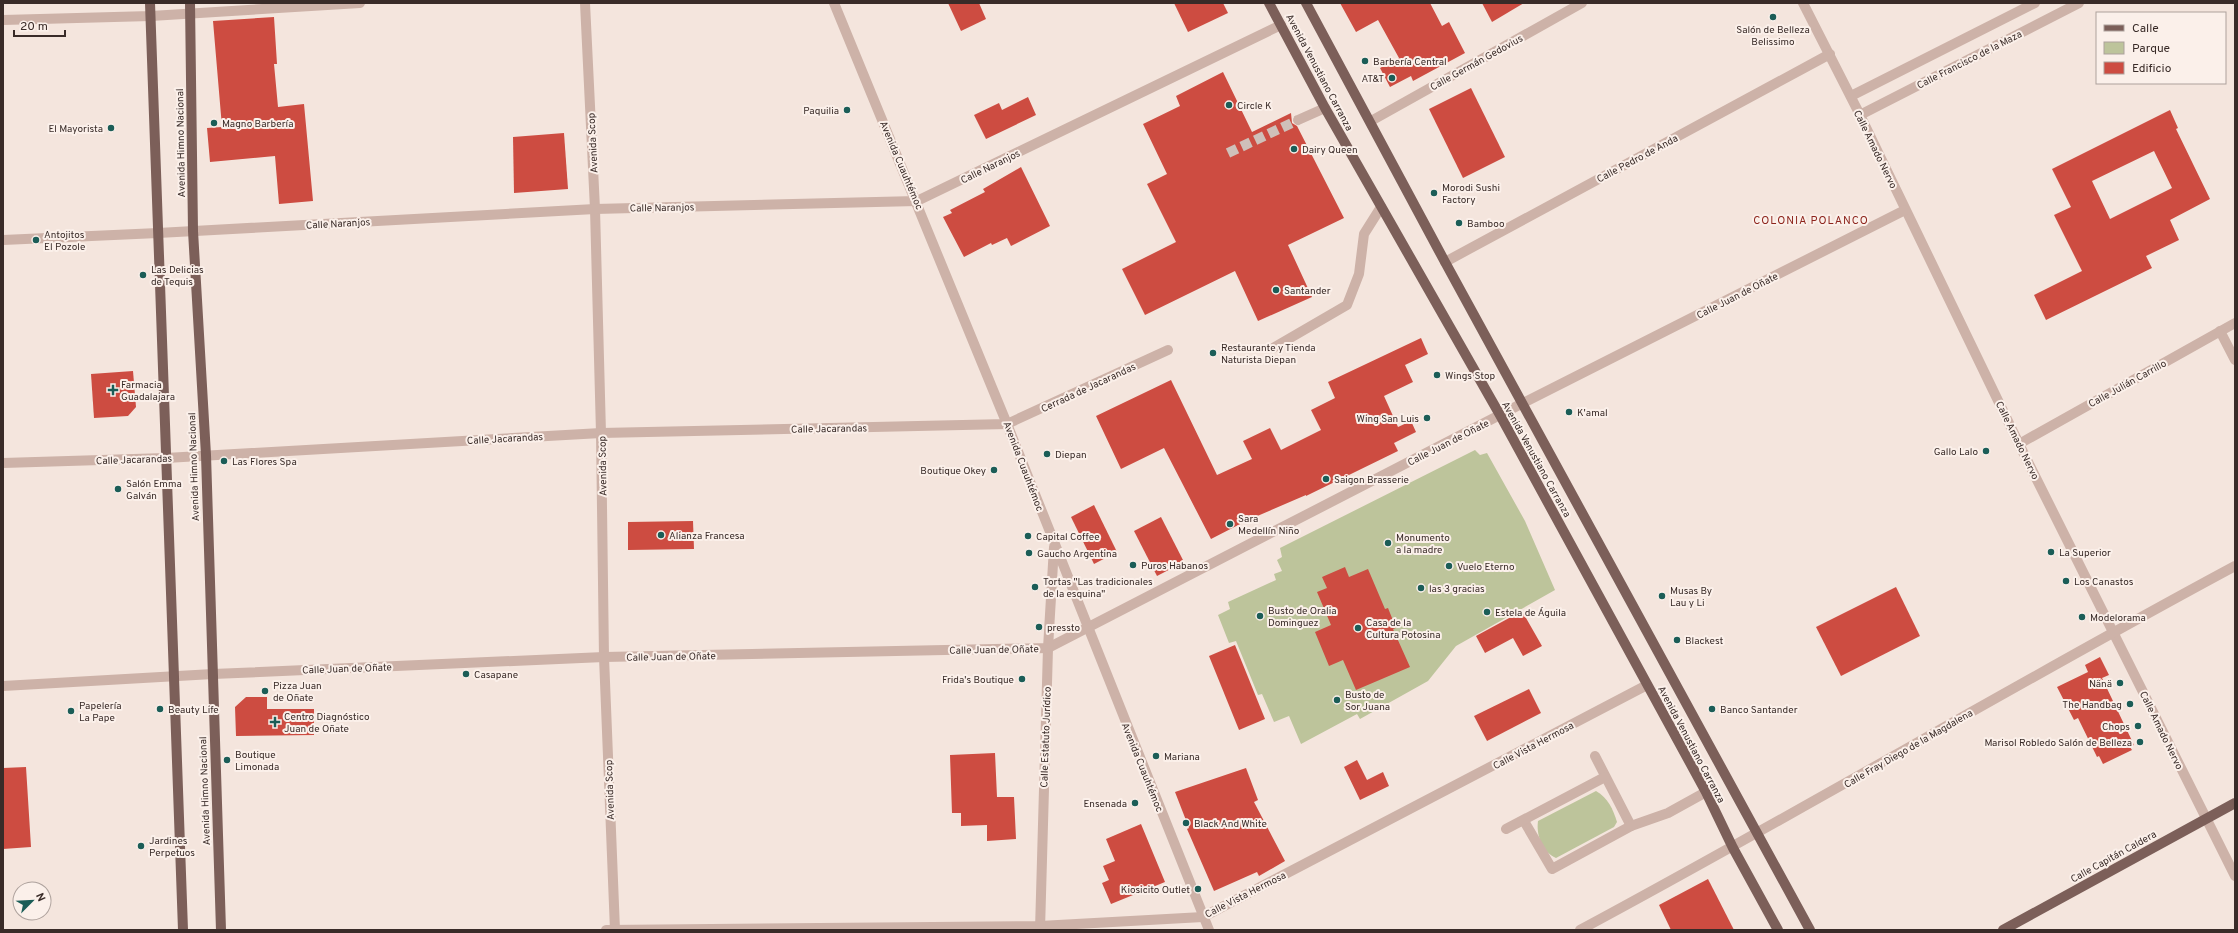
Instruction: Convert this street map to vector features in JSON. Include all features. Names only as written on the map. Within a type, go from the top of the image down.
[{"type":"main road","points":[[150,3],[183,930]]},
{"type":"main road","name":"Avenida Himno Nacional","points":[[190,3],[193,231],[206,455],[220,930]]},
{"type":"main road","name":"Avenida Venustiano Carranza","points":[[1269,3],[1325,108],[1500,415],[1706,792],[1733,848],[1778,930]]},
{"type":"main road","name":"Avenida Venustiano Carranza","points":[[1306,3],[1371,121],[1445,262],[1810,930]]},
{"type":"main road","name":"Calle Capitán Caldera","points":[[2003,930],[2235,803]]},
{"type":"street","points":[[3,20],[151,16],[360,3]]},
{"type":"street","name":"Avenida Scop","points":[[585,3],[595,209],[601,432],[604,657],[615,930]]},
{"type":"street","name":"Avenida Cuauhtémoc","points":[[834,3],[917,201],[1209,930]]},
{"type":"street","name":"Calle Germán Gedovius","points":[[1371,121],[1582,3]]},
{"type":"street","name":"Calle Amado Nervo","points":[[1803,3],[1851,96],[2019,444],[2235,876]]},
{"type":"street","name":"Calle Francisco de la Maza","points":[[1851,96],[2035,3]]},
{"type":"street","name":"Calle Francisco de la Maza","points":[[1860,115],[2079,3]]},
{"type":"street","name":"Calle Naranjos","points":[[3,240],[595,209],[917,201],[1281,25]]},
{"type":"street","name":"Calle Pedro de Anda","points":[[1445,262],[1830,54]]},
{"type":"street","points":[[1298,120],[1325,108]]},
{"type":"street","points":[[1273,348],[1347,305],[1359,274],[1364,234],[1381,207]]},
{"type":"street","name":"Calle Juan de Oñate","points":[[3,686],[213,674],[604,657],[1048,648],[1523,403],[1905,210]]},
{"type":"street","name":"Calle Julián Carrillo","points":[[2019,444],[2235,323]]},
{"type":"street","points":[[2220,331],[2235,360]]},
{"type":"street","name":"Cerrada de Jacarandas","points":[[1007,424],[1168,350]]},
{"type":"street","name":"Calle Jacarandas","points":[[3,463],[166,458],[601,432],[1007,424]]},
{"type":"street","name":"Calle Estatuto Jurídico","points":[[1040,928],[1048,648],[1054,543]]},
{"type":"street","name":"Calle Fray Diego de la Magdalena","points":[[1580,930],[1733,848],[2113,632],[2235,566]]},
{"type":"street","name":"Calle Vista Hermosa","points":[[606,930],[1040,928],[1203,917],[1647,685]]},
{"type":"street","points":[[1595,756],[1631,826]]},
{"type":"street","points":[[1506,828],[1524,821],[1605,777]]},
{"type":"street","points":[[1524,821],[1552,870],[1631,826],[1668,813],[1706,792]]},
{"type":"green space","points":[[1475,450],[1480,455],[1487,453],[1525,521],[1555,590],[1456,646],[1428,681],[1360,719],[1357,714],[1301,744],[1289,716],[1274,722],[1262,694],[1258,695],[1236,641],[1229,643],[1218,615],[1230,609],[1228,602],[1276,580],[1274,574],[1282,571],[1277,560],[1282,557],[1280,548]]},
{"type":"green space","points":[[1596,791],[1607,800],[1612,808],[1617,822],[1614,827],[1556,858],[1547,852],[1539,837],[1538,821]]},
{"type":"building","points":[[948,3],[979,3],[986,19],[961,31]]},
{"type":"building","points":[[1174,3],[1223,3],[1228,13],[1188,32]]},
{"type":"building","points":[[1340,3],[1430,3],[1442,26],[1449,22],[1465,53],[1413,81],[1411,76],[1390,87],[1380,68],[1399,58],[1378,20],[1356,32]]},
{"type":"building","points":[[1482,3],[1524,3],[1492,22]]},
{"type":"building","points":[[274,17],[277,64],[274,64],[278,107],[304,104],[313,201],[279,204],[275,156],[210,162],[207,128],[222,127],[213,21]]},
{"type":"building","points":[[1223,72],[1252,132],[1291,113],[1292,123],[1297,126],[1344,218],[1288,245],[1312,297],[1258,321],[1235,271],[1145,315],[1122,269],[1176,242],[1147,184],[1167,174],[1143,124],[1180,106],[1176,96]]},
{"type":"building","points":[[1471,88],[1505,157],[1463,178],[1429,109]]},
{"type":"building","points":[[1028,97],[1036,115],[986,139],[974,115],[999,103],[1002,110]]},
{"type":"building","points":[[2170,110],[2178,128],[2176,129],[2210,199],[2170,220],[2179,240],[2146,256],[2152,268],[2046,320],[2034,295],[2082,271],[2054,215],[2071,207],[2052,169]],"holes":[[[2154,151],[2172,188],[2110,219],[2092,181]]]},
{"type":"building","points":[[564,133],[568,189],[514,193],[513,137]]},
{"type":"building","points":[[1021,167],[1050,226],[1011,246],[1007,238],[992,245],[991,243],[964,257],[943,217],[952,213],[950,210],[985,192],[983,189]]},
{"type":"building","points":[[1421,338],[1428,354],[1405,365],[1413,382],[1384,396],[1398,427],[1411,421],[1416,432],[1394,443],[1398,451],[1306,496],[1248,520],[1211,539],[1164,448],[1121,469],[1096,416],[1171,380],[1217,475],[1252,459],[1243,441],[1270,428],[1281,450],[1321,430],[1311,410],[1335,398],[1328,382]]},
{"type":"building","name":"Farmacia Guadalajara","points":[[133,371],[136,407],[128,416],[94,418],[91,374]]},
{"type":"building","points":[[1094,505],[1117,552],[1094,564],[1071,517]]},
{"type":"building","points":[[1161,517],[1184,562],[1157,576],[1134,531]]},
{"type":"building","name":"Alianza Francesa","points":[[693,521],[694,549],[628,550],[628,522]]},
{"type":"building","name":"Casa de la Cultura Potosina","points":[[1345,567],[1349,577],[1368,569],[1385,609],[1388,608],[1396,628],[1393,629],[1410,667],[1356,690],[1343,660],[1329,666],[1315,632],[1331,625],[1317,592],[1327,588],[1322,577]]},
{"type":"building","points":[[1896,587],[1920,636],[1841,676],[1816,627]]},
{"type":"building","points":[[1522,611],[1542,646],[1523,656],[1513,638],[1485,653],[1476,636]]},
{"type":"building","points":[[1235,645],[1265,719],[1239,730],[1209,656]]},
{"type":"building","points":[[2100,657],[2109,675],[2102,678],[2134,745],[2130,747],[2132,750],[2103,764],[2099,756],[2097,757],[2078,718],[2074,720],[2057,687],[2088,672],[2085,665]]},
{"type":"building","points":[[1529,689],[1541,713],[1487,741],[1474,716]]},
{"type":"building","name":"Centro Diagnóstico Juan de Oñate","points":[[246,697],[267,697],[267,709],[314,709],[314,735],[236,736],[235,707]]},
{"type":"building","points":[[995,753],[997,797],[1014,797],[1016,839],[987,841],[987,825],[961,826],[961,813],[952,813],[950,755]]},
{"type":"building","points":[[1357,760],[1367,780],[1383,772],[1389,786],[1360,800],[1344,767]]},
{"type":"building","points":[[26,767],[31,847],[3,849],[3,768]]},
{"type":"building","points":[[1246,768],[1258,800],[1254,802],[1285,861],[1259,876],[1257,872],[1214,891],[1187,829],[1189,828],[1175,792]]},
{"type":"building","points":[[1141,824],[1165,882],[1111,904],[1102,883],[1109,880],[1103,866],[1115,861],[1106,839]]},
{"type":"building","points":[[1708,879],[1734,930],[1671,930],[1659,905]]},
{"type":"tunnel","points":[[1228,153],[1298,120]]},
{"type":"place","name":"Salón de Belleza Belissimo","points":[[1773,17]]},
{"type":"place","name":"Barbería Central","points":[[1365,61]]},
{"type":"place","name":"AT&T","points":[[1392,78]]},
{"type":"place","name":"Circle K","points":[[1229,105]]},
{"type":"place","name":"Paquilia","points":[[847,110]]},
{"type":"place","name":"Magno Barbería","points":[[214,123]]},
{"type":"place","name":"El Mayorista","points":[[111,128]]},
{"type":"place","name":"Dairy Queen","points":[[1294,149]]},
{"type":"place","name":"Morodi Sushi Factory","points":[[1434,193]]},
{"type":"place","name":"Bamboo","points":[[1459,223]]},
{"type":"place","name":"Antojitos El Pozole","points":[[36,240]]},
{"type":"place","name":"Las Delicias de Tequis","points":[[143,275]]},
{"type":"place","name":"Santander","points":[[1276,290]]},
{"type":"place","name":"Restaurante y Tienda Naturista Diepan","points":[[1213,353]]},
{"type":"place","name":"Wings Stop","points":[[1437,375]]},
{"type":"place","name":"Farmacia Guadalajara","points":[[113,390]]},
{"type":"place","name":"K'amal","points":[[1569,412]]},
{"type":"place","name":"Wing San Luis","points":[[1427,418]]},
{"type":"place","name":"Gallo Lalo","points":[[1986,451]]},
{"type":"place","name":"Diepan","points":[[1047,454]]},
{"type":"place","name":"Las Flores Spa","points":[[224,461]]},
{"type":"place","name":"Boutique Okey","points":[[994,470]]},
{"type":"place","name":"Saigon Brasserie","points":[[1326,479]]},
{"type":"place","name":"Salón Emma Galván","points":[[118,489]]},
{"type":"place","name":"Sara Medellín Niño","points":[[1230,524]]},
{"type":"place","name":"Alianza Francesa","points":[[661,535]]},
{"type":"place","name":"Capital Coffee","points":[[1028,536]]},
{"type":"place","name":"Monumento a la madre","points":[[1388,543]]},
{"type":"place","name":"La Superior","points":[[2051,552]]},
{"type":"place","name":"Gaucho Argentina","points":[[1029,553]]},
{"type":"place","name":"Puros Habanos","points":[[1133,565]]},
{"type":"place","name":"Vuelo Eterno","points":[[1449,566]]},
{"type":"place","name":"Los Canastos","points":[[2066,581]]},
{"type":"place","name":"Tortas \"Las tradicionales de la esquina\"","points":[[1035,587]]},
{"type":"place","name":"las 3 gracias","points":[[1421,588]]},
{"type":"place","name":"Musas By Lau y Li","points":[[1662,596]]},
{"type":"place","name":"Estela de Águila","points":[[1487,612]]},
{"type":"place","name":"Busto de Oralia Dominguez","points":[[1260,616]]},
{"type":"place","name":"Modelorama","points":[[2082,617]]},
{"type":"place","name":"pressto","points":[[1039,627]]},
{"type":"place","name":"Casa de la Cultura Potosina","points":[[1358,628]]},
{"type":"place","name":"Blackest","points":[[1677,640]]},
{"type":"place","name":"Casapane","points":[[466,674]]},
{"type":"place","name":"Frida's Boutique","points":[[1022,679]]},
{"type":"place","name":"Nänä","points":[[2120,683]]},
{"type":"place","name":"Pizza Juan de Oñate","points":[[265,691]]},
{"type":"place","name":"Busto de Sor Juana","points":[[1337,700]]},
{"type":"place","name":"The Handbag","points":[[2130,704]]},
{"type":"place","name":"Beauty Life","points":[[160,709]]},
{"type":"place","name":"Banco Santander","points":[[1712,709]]},
{"type":"place","name":"Papelería La Pape","points":[[71,711]]},
{"type":"place","name":"Centro Diagnóstico Juan de Oñate","points":[[275,722]]},
{"type":"place","name":"Chops","points":[[2138,726]]},
{"type":"place","name":"Marisol Robledo Salón de Belleza","points":[[2140,742]]},
{"type":"place","name":"Mariana","points":[[1156,756]]},
{"type":"place","name":"Boutique Limonada","points":[[227,760]]},
{"type":"place","name":"Ensenada","points":[[1135,803]]},
{"type":"place","name":"Black And White","points":[[1186,823]]},
{"type":"place","name":"Jardines Perpetuos","points":[[141,846]]},
{"type":"place","name":"Kiosicito Outlet","points":[[1198,889]]},
{"type":"district","name":"COLONIA POLANCO","points":[[1811,220]]}]
